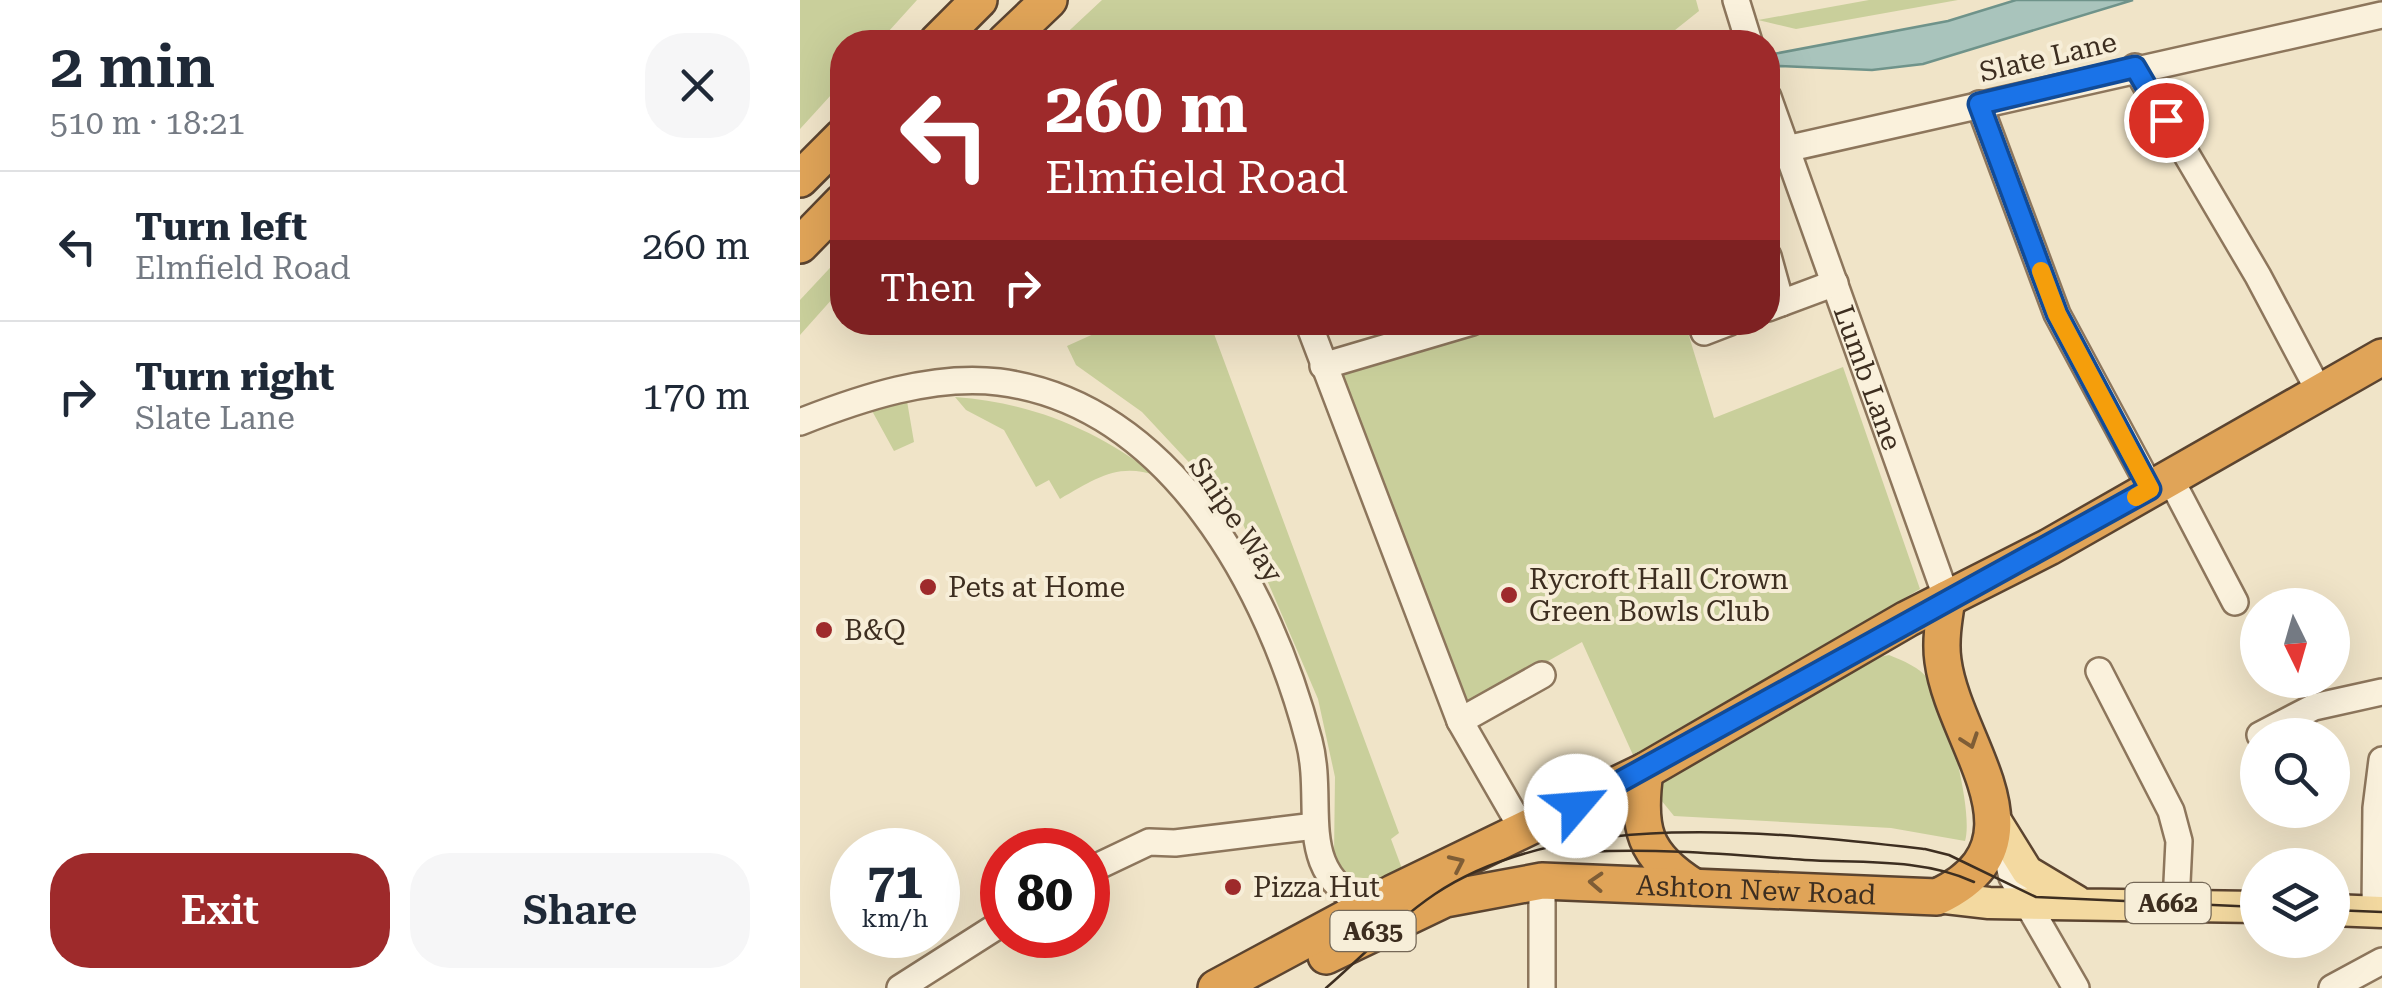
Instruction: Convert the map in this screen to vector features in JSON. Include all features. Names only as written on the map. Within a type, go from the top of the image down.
[{"type":"highway","points":[[949,30],[979,0]]},
{"type":"highway","points":[[1018,30],[1049,0]]},
{"type":"highway","points":[[805,172],[830,148]]},
{"type":"highway","points":[[800,245],[830,214]]},
{"type":"highway","name":"A635","points":[[1216,988],[1370,906],[1645,771],[2382,357]]},
{"type":"highway","name":"Lumb Lane","points":[[1948,599],[1943,662],[1999,828]]},
{"type":"highway","points":[[1869,645],[1890,644],[1943,662]]},
{"type":"highway","points":[[1645,771],[1642,811],[1646,842],[1676,876],[1694,887]]},
{"type":"highway","points":[[1937,896],[1978,870],[1999,828]]},
{"type":"highway","points":[[1524,832],[1542,881]]},
{"type":"highway","name":"Ashton New Road","points":[[1266,988],[1412,911],[1487,889],[1542,881],[1937,896]]},
{"type":"main road","name":"Lumb Lane","points":[[1999,828],[2028,870],[2078,901]]},
{"type":"main road","name":"Ashton New Road","points":[[1937,896],[1976,902],[2025,901]]},
{"type":"main road","name":"A662","points":[[2025,901],[2240,906]]},
{"type":"main road","points":[[2350,911],[2379,912]]},
{"type":"street","points":[[1736,0],[1746,30]]},
{"type":"street","name":"Slate Lane","points":[[1780,150],[2135,67],[2378,24]]},
{"type":"street","points":[[2135,67],[2258,276],[2319,391]]},
{"type":"street","points":[[1979,104],[2057,314],[2235,602]]},
{"type":"street","name":"Lumb Lane","points":[[1780,155],[1835,283],[1948,599]]},
{"type":"street","points":[[1780,304],[1835,283]]},
{"type":"street","points":[[1312,335],[1460,721],[1524,832]]},
{"type":"street","points":[[1323,366],[1428,335]]},
{"type":"street","name":"Snipe Way","points":[[800,422],[889,392],[949,383],[998,382],[1071,404],[1136,440],[1164,466],[1207,520],[1262,614],[1288,672],[1309,741],[1316,778],[1315,826],[1325,869],[1342,892],[1370,906]]},
{"type":"street","points":[[2099,671],[2171,812],[2179,841],[2176,904]]},
{"type":"street","points":[[1460,721],[1542,675]]},
{"type":"street","points":[[2293,718],[2314,707],[2382,692]]},
{"type":"street","points":[[2379,912],[2376,808],[2382,760]]},
{"type":"street","points":[[1110,858],[1149,842],[1191,841],[1315,826]]},
{"type":"street","name":"Lumb Lane","points":[[1999,828],[2007,864],[2076,988]]},
{"type":"street","points":[[1542,881],[1542,988]]},
{"type":"street","points":[[900,988],[980,937]]},
{"type":"street","points":[[2332,988],[2382,961]]},
{"type":"green space","points":[[800,0],[917,0],[890,30],[830,30],[830,96],[800,129]]},
{"type":"green space","points":[[1102,0],[1696,0],[1699,11],[1675,30],[1070,30]]},
{"type":"green space","points":[[1869,0],[1958,0],[1796,29],[1758,20]]},
{"type":"green space","points":[[830,268],[830,301],[800,335],[800,300]]},
{"type":"green space","points":[[1091,335],[1214,335],[1399,833],[1391,839],[1404,874],[1389,881],[1346,876],[1334,855],[1335,777],[1318,699],[1240,517],[1142,412],[1076,365],[1067,346]]},
{"type":"green space","points":[[1475,335],[1689,335],[1714,418],[1843,367],[1920,589],[1633,755],[1582,642],[1466,707],[1336,375]]},
{"type":"green space","points":[[955,397],[1011,405],[1062,421],[1110,445],[1157,476],[1118,472],[1060,499],[1049,480],[1036,487],[1004,430],[966,410]]},
{"type":"green space","points":[[907,401],[914,442],[894,451],[871,409]]},
{"type":"green space","points":[[1889,655],[1921,671],[1936,693],[1962,784],[1965,841],[1891,828],[1674,816],[1661,800],[1661,777],[1869,659]]},
{"type":"water","points":[[2016,0],[2133,0],[1923,64],[1872,70],[1780,66],[1780,53],[1948,21]]},
{"type":"tram line","points":[[1326,988],[1420,905],[1487,866],[1546,848],[1608,837],[1673,832],[1739,833],[1867,842],[1949,855],[2036,897],[2240,906]]},
{"type":"tram line","points":[[1587,852],[1669,851],[1891,863],[1934,869],[1974,882]]},
{"type":"tram line","points":[[2350,911],[2382,912]]},
{"type":"slow traffic","points":[[2041,271],[2057,314],[2150,489],[2136,497]]},
{"type":"place","name":"Pets at Home","points":[[928,587]]},
{"type":"place","name":"Rycroft Hall Crown Green Bowls Club","points":[[1509,595]]},
{"type":"place","name":"B&Q","points":[[824,630]]},
{"type":"place","name":"Pizza Hut","points":[[1233,887]]},
{"type":"route","points":[[1576,806],[1869,645],[1908,619],[2049,547],[2150,489],[2057,314],[1979,104],[2135,67],[2166,120]]}]
